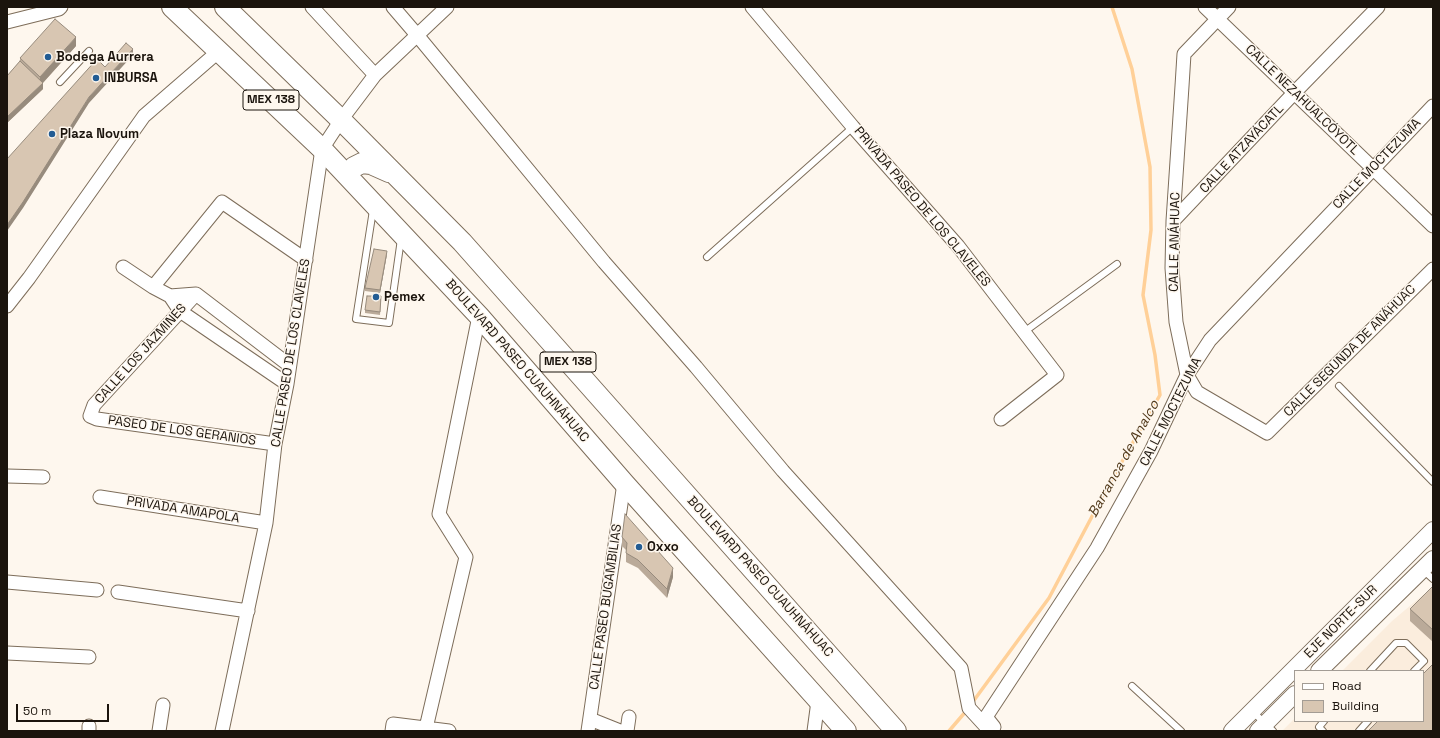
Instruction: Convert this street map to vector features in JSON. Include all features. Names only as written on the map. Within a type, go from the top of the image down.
[{"type":"main road","name":"BOULEVARD PASEO CUAUHNÁHUAC","points":[[172,7],[347,174],[479,316],[624,483],[846,731]]},
{"type":"main road","name":"BOULEVARD PASEO CUAUHNÁHUAC","points":[[225,7],[341,120],[462,242],[896,731]]},
{"type":"main road","points":[[347,174],[354,167],[362,163],[370,164],[396,176]]},
{"type":"street","points":[[7,22],[59,9],[61,7]]},
{"type":"street","points":[[312,7],[375,75]]},
{"type":"street","points":[[392,7],[417,35],[604,262],[696,367],[783,471],[961,668],[969,708],[990,731]]},
{"type":"street","name":"PRIVADA PASEO DE LOS CLAVELES","points":[[752,7],[853,127],[958,246],[1057,374],[1001,419]]},
{"type":"street","name":"CALLE NEZAHUALCÓYOTL","points":[[1205,7],[1433,226]]},
{"type":"street","points":[[1217,19],[1229,7]]},
{"type":"street","name":"CALLE ATZAYÁCATL","points":[[1173,222],[1294,93],[1378,7]]},
{"type":"street","name":"CALLE PASEO DE LOS CLAVELES","points":[[222,731],[266,523],[275,444],[306,260],[322,149],[341,120],[375,75],[443,11]]},
{"type":"street","name":"CALLE ANÁHUAC","points":[[1217,19],[1184,54],[1173,222],[1172,268],[1176,322],[1187,375],[1197,392],[1267,433]]},
{"type":"street","points":[[7,306],[29,278],[144,116],[219,52]]},
{"type":"street","name":"CALLE MOCTEZUMA","points":[[998,731],[986,717],[1097,548],[1151,452],[1187,375],[1210,340],[1433,106]]},
{"type":"street","points":[[153,287],[222,202],[306,260]]},
{"type":"street","points":[[123,267],[153,287],[170,296],[180,311],[286,384]]},
{"type":"street","name":"CALLE SEGUNDA DE ANÁHUAC","points":[[1267,433],[1433,269]]},
{"type":"street","points":[[170,296],[196,294],[289,365]]},
{"type":"street","name":"CALLE LOS JAZMINES","points":[[90,416],[94,405],[196,294]]},
{"type":"street","points":[[426,728],[466,557],[439,514],[479,316]]},
{"type":"street","name":"PASEO DE LOS GERANIOS","points":[[90,416],[97,419],[275,444]]},
{"type":"street","points":[[7,476],[44,477]]},
{"type":"street","name":"CALLE PASEO BUGAMBILIAS","points":[[589,725],[624,483]]},
{"type":"street","name":"PRIVADA AMAPOLA","points":[[100,498],[266,523]]},
{"type":"street","name":"EJE NORTE-SUR","points":[[1234,730],[1433,530]]},
{"type":"street","name":"EJE NORTE-SUR","points":[[1320,670],[1430,569]]},
{"type":"street","points":[[7,582],[98,590]]},
{"type":"street","points":[[118,592],[248,610]]},
{"type":"street","points":[[7,653],[89,657]]},
{"type":"street","points":[[1265,728],[1294,695]]},
{"type":"street","points":[[814,731],[818,701]]},
{"type":"street","points":[[159,731],[163,705]]},
{"type":"street","points":[[627,731],[629,717]]},
{"type":"street","points":[[589,725],[620,731]]},
{"type":"street","points":[[392,728],[426,728],[449,731]]},
{"type":"lane","points":[[60,82],[89,51]]},
{"type":"lane","points":[[707,257],[853,127]]},
{"type":"lane","points":[[374,204],[356,319],[389,323],[402,234]]},
{"type":"lane","points":[[1024,332],[1117,264]]},
{"type":"lane","points":[[1339,386],[1433,482]]},
{"type":"lane","points":[[1371,670],[1396,643],[1406,643],[1424,661],[1415,670]]},
{"type":"lane","points":[[1132,686],[1181,731]]},
{"type":"lane","points":[[1252,711],[1265,728]]},
{"type":"lane","points":[[1323,722],[1319,727],[1323,731]]},
{"type":"lane","points":[[1359,731],[1367,722]]},
{"type":"shaded area","points":[[1433,592],[1433,731],[1282,731],[1294,719],[1294,722],[1424,722],[1424,670],[1343,670],[1392,621],[1424,594]]},
{"type":"building","name":"Bodega Aurrera","points":[[55,19],[76,37],[40,77],[20,58]]},
{"type":"building","name":"Plaza Novum","points":[[126,43],[133,49],[89,97],[7,225],[7,159],[97,59],[105,67]]},
{"type":"building","name":"Plaza Novum","points":[[20,61],[43,83],[7,117],[7,76]]},
{"type":"building","points":[[374,249],[387,251],[380,290],[365,288]]},
{"type":"building","points":[[367,296],[381,296],[380,312],[365,310]]},
{"type":"building","points":[[625,514],[673,568],[667,589],[638,560],[626,553],[627,543],[622,537]]},
{"type":"building","points":[[1433,586],[1433,630],[1410,609]]},
{"type":"building","points":[[1433,664],[1433,731],[1368,731],[1377,722],[1424,722],[1424,673]]},
{"type":"waterway","name":"Barranca de Analco","points":[[972,703],[1049,598],[1107,488],[1160,395],[1155,355],[1143,295],[1151,230],[1150,167],[1132,69],[1112,7]]},
{"type":"waterway","name":"Barranca de Analco","points":[[949,731],[967,710]]},
{"type":"place","name":"Bodega Aurrera","points":[[48,57]]},
{"type":"place","name":"INBURSA","points":[[96,78]]},
{"type":"place","name":"Plaza Novum","points":[[52,134]]},
{"type":"place","name":"Pemex","points":[[376,297]]},
{"type":"place","name":"Oxxo","points":[[639,547]]}]
